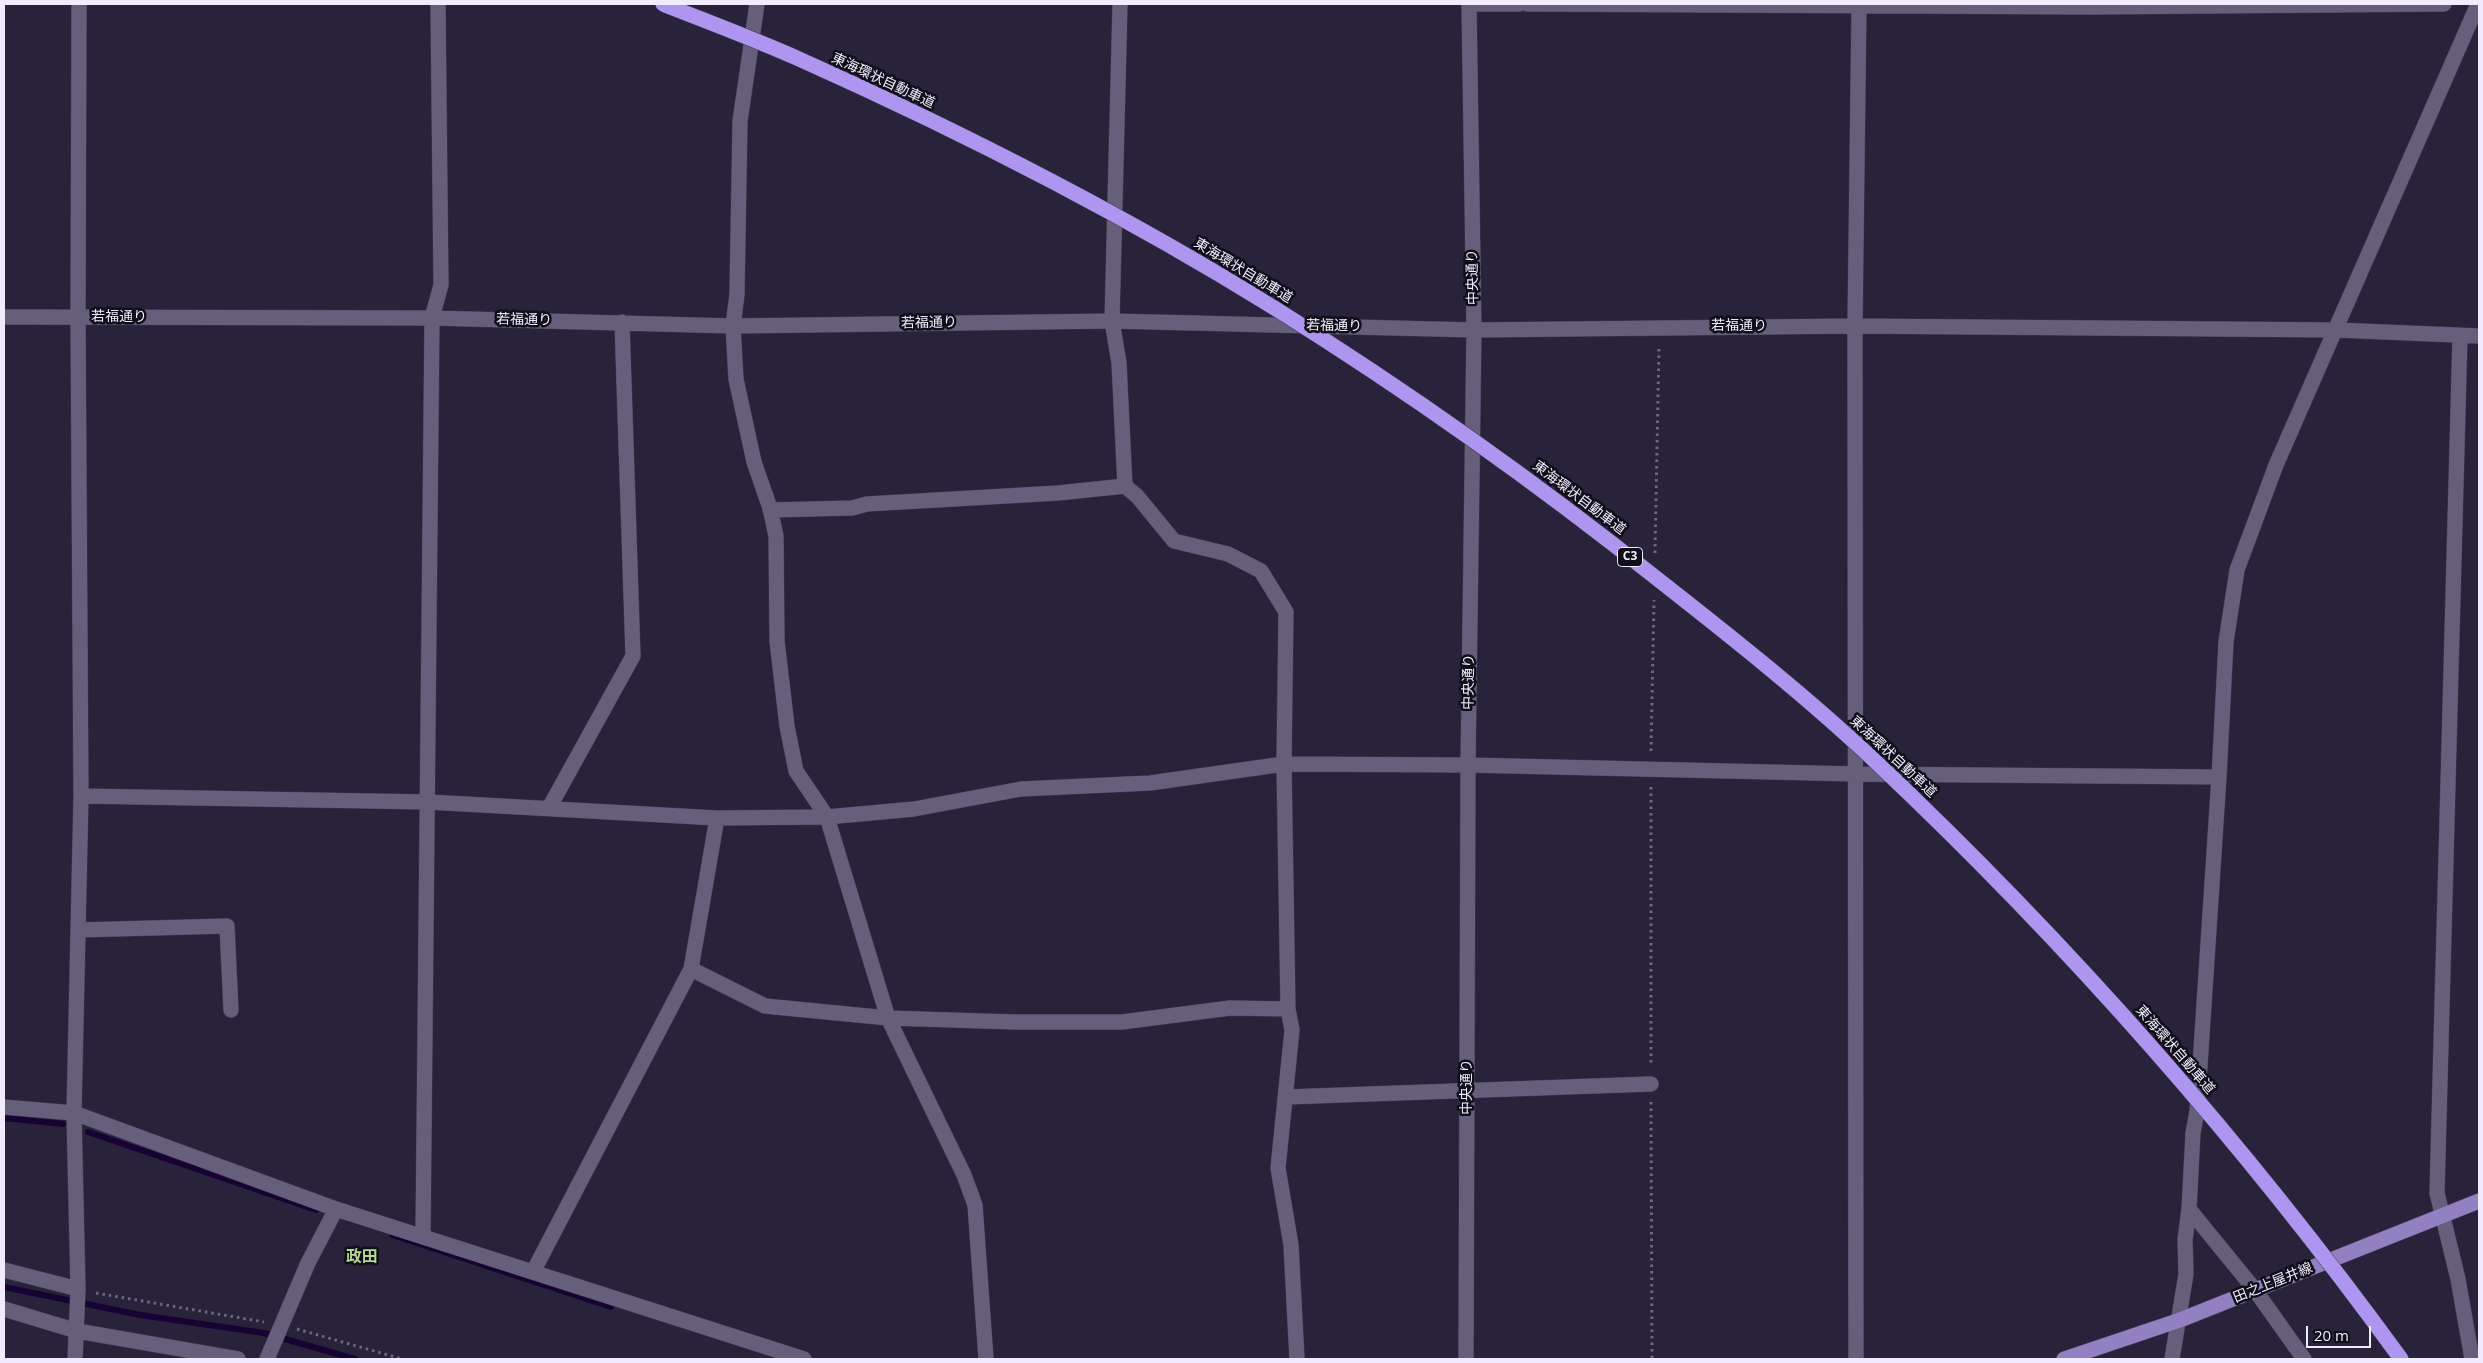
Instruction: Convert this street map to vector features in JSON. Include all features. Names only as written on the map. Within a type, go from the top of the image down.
[{"type":"highway","name":"東海環状自動車道","points":[[663,4],[796,58],[961,136],[1125,221],[1274,308],[1446,420],[1602,535],[1743,646],[1857,745],[1994,876],[2110,999],[2228,1137],[2336,1269],[2401,1359]]},
{"type":"main road","name":"田之上屋井線","points":[[2064,1359],[2180,1320],[2479,1201]]},
{"type":"street","points":[[75,1359],[78,1289],[74,1114],[81,796],[78,317],[79,4]]},
{"type":"street","points":[[423,1236],[432,318],[442,285],[438,4]]},
{"type":"street","points":[[757,4],[740,121],[737,294],[733,326],[736,378],[754,462],[770,510],[776,536],[777,641],[787,726],[796,770],[827,817],[888,1018],[964,1175],[975,1205],[986,1359]]},
{"type":"street","points":[[1120,4],[1112,321],[1119,363],[1125,486],[1174,541],[1228,554],[1261,571],[1286,612],[1284,764],[1288,1009],[1292,1030],[1278,1168],[1291,1245],[1297,1359]]},
{"type":"street","points":[[1469,4],[1519,4]]},
{"type":"street","name":"中央通り","points":[[1466,1359],[1468,765],[1474,330],[1469,4]]},
{"type":"street","points":[[1527,4],[1859,6],[2444,4]]},
{"type":"street","points":[[2172,1359],[2180,1320],[2186,1274],[2185,1240],[2189,1210],[2193,1133],[2198,1101],[2220,777],[2226,642],[2237,570],[2276,465],[2337,330],[2478,4]]},
{"type":"street","points":[[1856,1359],[1855,326],[1859,6]]},
{"type":"street","name":"若福通り","points":[[4,317],[432,318],[733,326],[1112,321],[1474,330],[1659,326],[1855,326],[2337,330],[2479,336]]},
{"type":"street","points":[[548,808],[633,656],[622,322]]},
{"type":"street","points":[[2460,335],[2437,1193],[2444,1214],[2472,1359]]},
{"type":"street","points":[[770,510],[852,508],[867,504],[1058,493],[1125,486]]},
{"type":"street","points":[[81,796],[428,802],[717,818],[827,817],[914,809],[1021,788],[1150,784],[1284,764],[1468,765],[1856,774],[2220,777]]},
{"type":"street","points":[[533,1272],[691,969],[717,818]]},
{"type":"street","points":[[78,930],[227,926],[231,1010]]},
{"type":"street","points":[[691,969],[765,1006],[888,1018],[1122,1022],[1230,1008],[1288,1009]]},
{"type":"street","points":[[1286,1097],[1651,1084]]},
{"type":"street","points":[[4,1107],[74,1114],[336,1209],[804,1359]]},
{"type":"street","points":[[267,1359],[308,1263],[336,1209]]},
{"type":"street","points":[[2189,1210],[2255,1290],[2304,1359]]},
{"type":"street","points":[[4,1270],[78,1289]]},
{"type":"street","points":[[4,1309],[77,1331],[238,1359]]},
{"type":"path","points":[[1654,563],[1659,326]]},
{"type":"path","points":[[1652,1359],[1651,770],[1654,593]]},
{"type":"path","points":[[78,1289],[282,1325],[402,1359]]},
{"type":"waterway","points":[[4,1118],[63,1124]]},
{"type":"waterway","points":[[88,1132],[316,1210]]},
{"type":"waterway","points":[[392,1235],[611,1307]]},
{"type":"waterway","points":[[4,1287],[140,1315],[264,1333],[355,1359]]},
{"type":"district","name":"政田","points":[[362,1257]]}]
